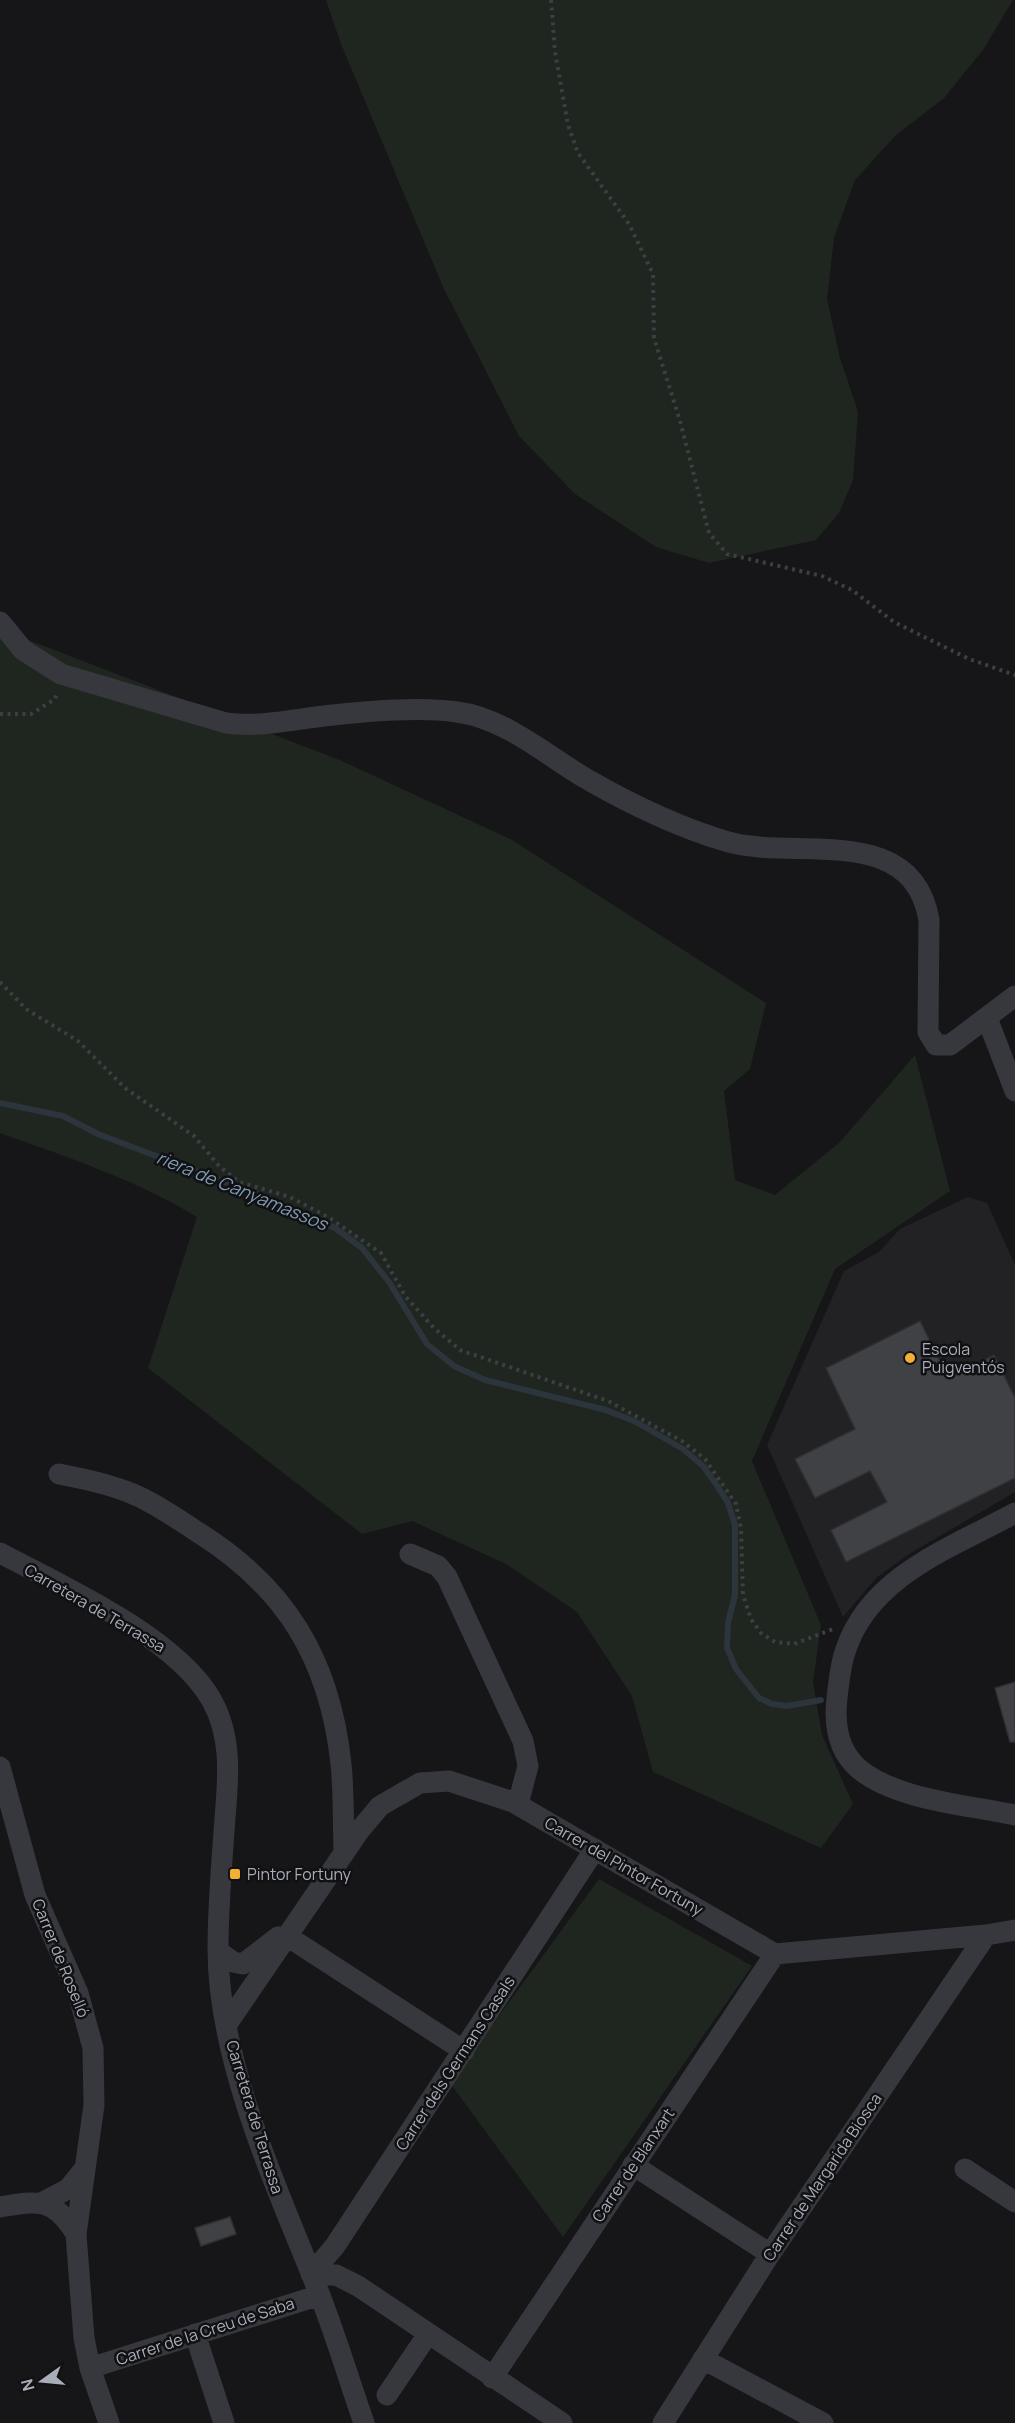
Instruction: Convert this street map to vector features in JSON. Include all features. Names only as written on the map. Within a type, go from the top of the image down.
[{"type":"street","points":[[0,622],[23,650],[61,674],[226,723],[241,725],[323,716],[425,710],[469,714],[531,744],[642,810],[684,827],[748,847],[828,848],[886,861],[913,879],[927,905],[929,920],[928,1032],[933,1041],[940,1046],[950,1045],[1015,996]]},
{"type":"street","points":[[987,1018],[1015,1091]]},
{"type":"street","points":[[59,1474],[101,1482],[145,1500],[223,1548],[280,1600],[300,1631],[319,1670],[334,1722],[341,1765],[344,1850]]},
{"type":"street","points":[[1015,1513],[936,1552],[886,1591],[857,1625],[844,1657],[835,1717],[846,1754],[859,1769],[881,1782],[914,1794],[1015,1815]]},
{"type":"street","name":"Carretera de Terrassa","points":[[0,1553],[152,1638],[184,1664],[211,1699],[223,1729],[230,1779],[224,1832],[218,1951],[226,2024],[270,2169],[320,2295],[364,2423]]},
{"type":"street","points":[[410,1554],[438,1566],[447,1577],[523,1742],[528,1766],[518,1804]]},
{"type":"street","name":"Carrer de Roselló","points":[[0,1767],[35,1895],[78,1993],[93,2048],[94,2105],[76,2234],[84,2338],[90,2368],[109,2423]]},
{"type":"street","name":"Carrer del Pintor Fortuny","points":[[226,2024],[344,1850],[380,1806],[420,1783],[449,1781],[518,1804],[775,1954]]},
{"type":"street","name":"Carrer dels Germans Casals","points":[[311,2274],[335,2246],[595,1849]]},
{"type":"street","points":[[291,1930],[464,2052]]},
{"type":"street","name":"Carrer del Pintor Fortuny","points":[[218,1951],[233,1962],[243,1964],[291,1930]]},
{"type":"street","points":[[775,1954],[986,1935],[1015,1930]]},
{"type":"street","name":"Carrer de Margarida Biosca","points":[[663,2423],[770,2254],[986,1935]]},
{"type":"street","name":"Carrer de Blanxart","points":[[492,2378],[775,1954]]},
{"type":"street","points":[[633,2164],[770,2254]]},
{"type":"street","points":[[0,2207],[43,2202],[68,2188],[85,2168]]},
{"type":"street","points":[[965,2169],[1015,2202]]},
{"type":"street","points":[[43,2202],[66,2217],[76,2234]]},
{"type":"street","points":[[311,2274],[336,2275],[562,2423]]},
{"type":"street","name":"Carrer de la Creu de Saba","points":[[90,2368],[320,2295]]},
{"type":"street","points":[[195,2334],[224,2423]]},
{"type":"street","points":[[379,2408],[428,2334]]},
{"type":"street","points":[[703,2359],[823,2423]]},
{"type":"path","points":[[551,0],[555,52],[568,125],[579,153],[629,224],[653,274],[654,338],[680,422],[708,533],[727,554],[822,576],[852,590],[894,622],[969,659],[1015,675]]},
{"type":"path","points":[[0,714],[30,714],[55,699],[61,674]]},
{"type":"path","points":[[0,982],[26,1009],[78,1041],[126,1088],[194,1136],[219,1166],[239,1182],[290,1197],[328,1217],[381,1253],[405,1296],[434,1328],[460,1350],[608,1401],[682,1441],[705,1459],[736,1504],[741,1528],[743,1595],[751,1619],[761,1633],[774,1642],[794,1644],[839,1627],[857,1625]]},
{"type":"shaded area","points":[[326,0],[1013,0],[983,50],[944,98],[895,136],[855,180],[834,238],[827,299],[840,358],[858,412],[853,480],[839,513],[816,540],[709,563],[656,547],[575,494],[519,436],[444,289],[341,44]]},
{"type":"shaded area","points":[[0,629],[342,761],[512,840],[766,1003],[750,1069],[724,1091],[735,1180],[775,1195],[840,1142],[915,1055],[950,1191],[835,1269],[752,1461],[821,1625],[813,1682],[822,1735],[853,1804],[821,1848],[653,1772],[632,1696],[577,1612],[506,1564],[412,1521],[362,1534],[148,1368],[197,1217],[125,1180],[0,1133]]},
{"type":"shaded area","name":"Escola Puigventós","points":[[968,1197],[987,1203],[1015,1265],[1015,1492],[909,1554],[876,1578],[843,1617],[767,1445],[844,1271],[879,1252],[900,1229]]},
{"type":"shaded area","points":[[599,1879],[752,1966],[563,2237],[450,2083]]},
{"type":"building","points":[[920,1321],[948,1378],[994,1355],[1015,1398],[1015,1478],[846,1562],[831,1530],[887,1502],[870,1471],[815,1498],[795,1459],[855,1429],[826,1368]]},
{"type":"building","points":[[1015,1682],[1015,1742],[1010,1742],[995,1688]]},
{"type":"building","points":[[230,2217],[236,2234],[201,2246],[195,2228]]},
{"type":"waterway","name":"riera de Canyamassos","points":[[0,1103],[63,1116],[98,1134],[262,1196],[335,1228],[362,1248],[389,1282],[427,1344],[454,1366],[485,1380],[606,1410],[636,1422],[683,1449],[703,1466],[716,1484],[728,1503],[735,1525],[735,1595],[728,1623],[727,1648],[736,1669],[759,1698],[772,1704],[787,1706],[821,1700]]},
{"type":"place","name":"Escola Puigventós","points":[[910,1358]]},
{"type":"place","name":"Pintor Fortuny","points":[[235,1874]]}]
